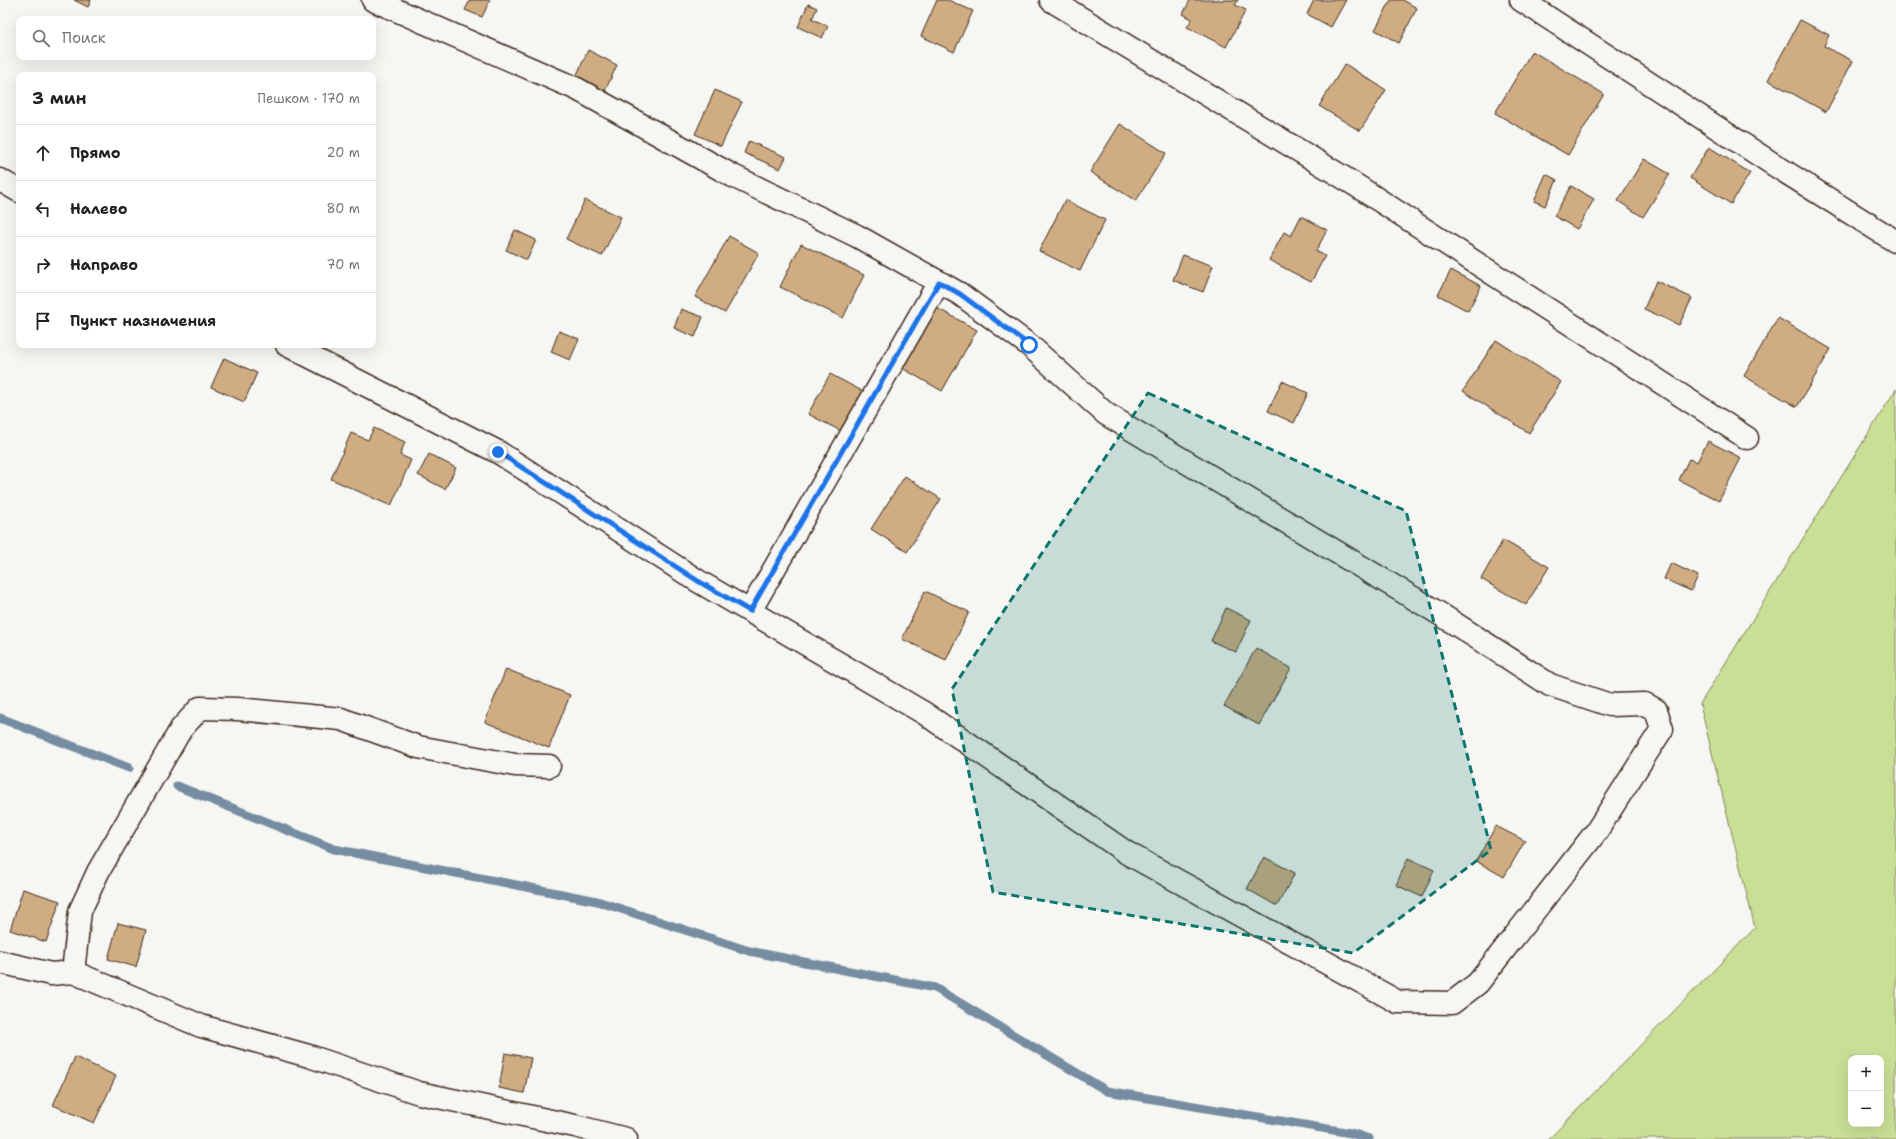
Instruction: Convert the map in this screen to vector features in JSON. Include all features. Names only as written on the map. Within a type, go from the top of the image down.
[{"type":"street","points":[[293,348],[498,452],[698,581],[924,713],[1127,853],[1398,1002],[1452,1003],[1478,983],[1596,832],[1662,729],[1656,710],[1645,704],[1610,705],[1550,685],[1440,614],[1113,418],[1029,345],[960,294],[939,282],[857,236],[733,176],[577,89],[373,0]]},
{"type":"street","points":[[1051,0],[1354,184],[1747,438]]},
{"type":"street","points":[[1521,0],[1776,166],[1895,241]]},
{"type":"street","points":[[0,180],[16,189]]},
{"type":"street","points":[[750,611],[939,282]]},
{"type":"street","points":[[73,972],[80,911],[92,885],[181,729],[200,708],[238,709],[341,719],[418,747],[515,765],[549,766]]},
{"type":"street","points":[[0,962],[51,974],[73,972],[201,1026],[309,1056],[419,1093],[575,1126],[626,1139]]},
{"type":"highlighted area","points":[[1148,393],[1406,511],[1491,850],[1353,953],[993,892],[952,689]]},
{"type":"green space","points":[[1896,389],[1896,1139],[1549,1139],[1755,928],[1700,704]]},
{"type":"building","points":[[74,0],[91,0],[88,7]]},
{"type":"building","points":[[470,0],[490,0],[482,17],[465,10]]},
{"type":"building","points":[[937,0],[948,0],[973,11],[954,52],[921,36]]},
{"type":"building","points":[[1190,0],[1238,0],[1235,5],[1246,10],[1226,47],[1187,27],[1192,19],[1183,14]]},
{"type":"building","points":[[1314,0],[1346,0],[1331,27],[1307,14]]},
{"type":"building","points":[[1391,0],[1403,0],[1417,8],[1399,43],[1375,30]]},
{"type":"building","points":[[808,4],[817,8],[812,19],[828,26],[822,38],[798,27]]},
{"type":"building","points":[[1800,20],[1829,35],[1824,46],[1853,61],[1826,112],[1768,80]]},
{"type":"building","points":[[588,50],[617,65],[604,93],[575,79]]},
{"type":"building","points":[[1532,51],[1604,94],[1568,155],[1495,113]]},
{"type":"building","points":[[1345,64],[1386,90],[1360,131],[1319,106]]},
{"type":"building","points":[[715,90],[742,102],[721,146],[695,134]]},
{"type":"building","points":[[1120,124],[1166,153],[1136,201],[1090,172]]},
{"type":"building","points":[[749,141],[786,157],[780,169],[744,153]]},
{"type":"building","points":[[1709,147],[1750,173],[1731,204],[1690,178]]},
{"type":"building","points":[[1644,159],[1670,174],[1643,217],[1618,201]]},
{"type":"building","points":[[1546,174],[1557,180],[1545,206],[1534,201]]},
{"type":"building","points":[[1571,186],[1594,199],[1577,229],[1554,216]]},
{"type":"building","points":[[585,200],[621,217],[602,256],[566,239]]},
{"type":"building","points":[[1065,200],[1105,220],[1080,271],[1039,251]]},
{"type":"building","points":[[1301,216],[1327,230],[1316,251],[1325,256],[1311,282],[1269,260],[1284,232],[1291,236]]},
{"type":"building","points":[[515,230],[536,240],[527,260],[506,250]]},
{"type":"building","points":[[729,236],[759,253],[725,313],[695,297]]},
{"type":"building","points":[[801,244],[864,275],[843,318],[780,287]]},
{"type":"building","points":[[1183,255],[1213,266],[1203,292],[1173,280]]},
{"type":"building","points":[[1451,270],[1481,286],[1468,311],[1438,295]]},
{"type":"building","points":[[1656,281],[1692,298],[1679,325],[1644,309]]},
{"type":"building","points":[[937,308],[977,330],[942,391],[902,368]]},
{"type":"building","points":[[681,309],[703,317],[695,337],[674,328]]},
{"type":"building","points":[[1778,318],[1831,349],[1797,407],[1744,376]]},
{"type":"building","points":[[559,331],[579,339],[570,360],[551,352]]},
{"type":"building","points":[[1496,340],[1561,382],[1529,433],[1463,391]]},
{"type":"building","points":[[224,358],[257,373],[244,402],[211,387]]},
{"type":"building","points":[[830,374],[864,392],[843,432],[808,414]]},
{"type":"building","points":[[1282,381],[1308,393],[1294,423],[1268,411]]},
{"type":"building","points":[[374,428],[405,442],[400,455],[411,460],[391,506],[331,479],[351,433],[368,440]]},
{"type":"building","points":[[1708,441],[1741,458],[1719,501],[1679,480],[1689,459],[1697,462]]},
{"type":"building","points":[[429,454],[456,468],[445,489],[418,475]]},
{"type":"building","points":[[905,476],[941,499],[907,552],[871,529]]},
{"type":"building","points":[[1503,540],[1549,567],[1526,605],[1481,579]]},
{"type":"building","points":[[1671,563],[1698,576],[1691,591],[1664,579]]},
{"type":"building","points":[[925,591],[969,612],[946,660],[902,639]]},
{"type":"building","points":[[1226,608],[1251,620],[1236,652],[1211,641]]},
{"type":"building","points":[[1256,648],[1291,668],[1259,725],[1224,706]]},
{"type":"building","points":[[506,669],[570,695],[549,748],[485,722]]},
{"type":"building","points":[[1496,826],[1525,841],[1504,877],[1476,861]]},
{"type":"building","points":[[1264,857],[1295,873],[1277,906],[1247,889]]},
{"type":"building","points":[[1408,858],[1434,870],[1422,897],[1396,885]]},
{"type":"building","points":[[23,889],[60,901],[46,942],[10,930]]},
{"type":"building","points":[[118,923],[146,930],[136,967],[108,959]]},
{"type":"building","points":[[505,1053],[531,1058],[524,1093],[499,1088]]},
{"type":"building","points":[[75,1057],[116,1076],[94,1123],[53,1105]]},
{"type":"waterway","points":[[0,718],[129,768]]},
{"type":"waterway","points":[[177,786],[334,849],[597,901],[749,951],[935,988],[1107,1091],[1351,1133],[1369,1139]]},
{"type":"route","points":[[498,452],[698,581],[750,611],[939,282],[960,294],[1029,345]]}]
